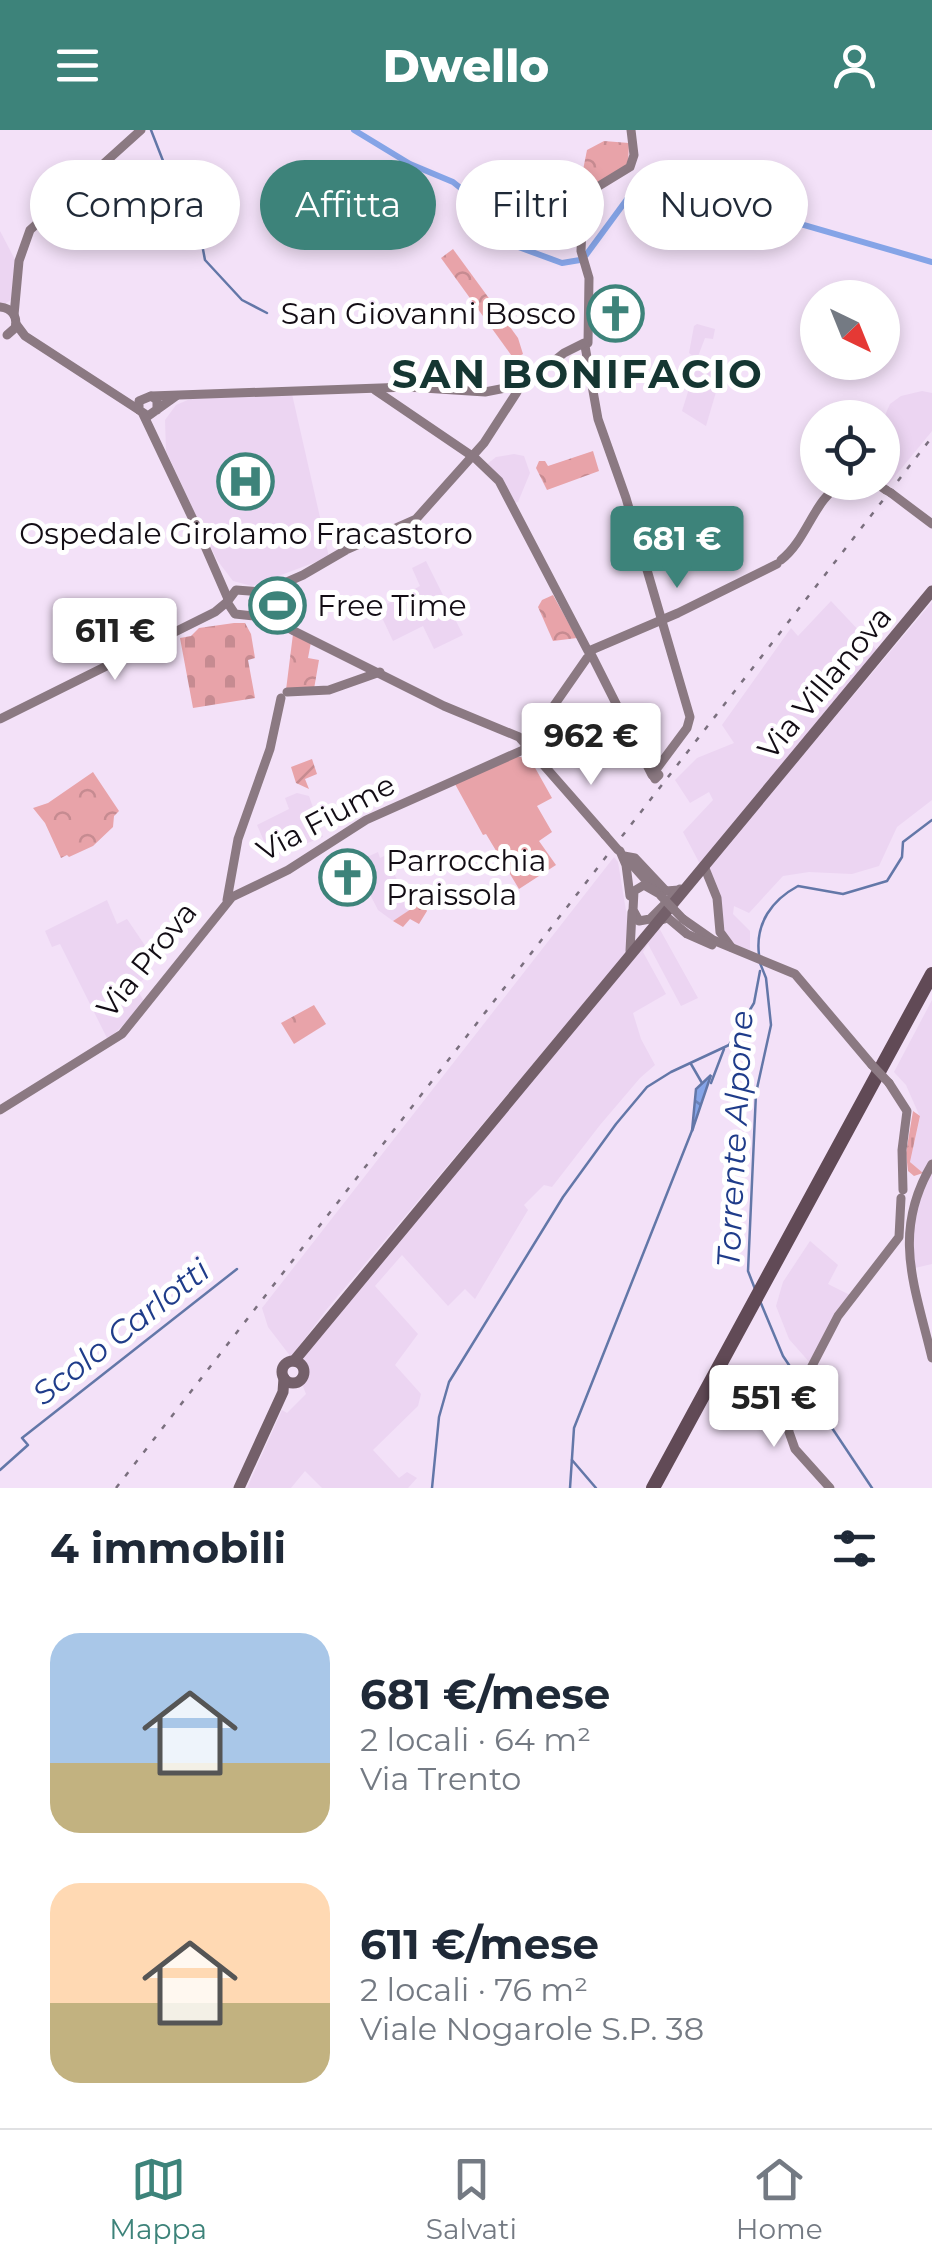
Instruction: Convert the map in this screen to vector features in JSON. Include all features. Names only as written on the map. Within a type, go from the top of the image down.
[{"type":"highway","points":[[760,1298],[932,974]]},
{"type":"highway","points":[[656,1488],[932,987]]},
{"type":"main road","points":[[4,336],[15,319],[20,261],[30,230],[142,130]]},
{"type":"main road","points":[[383,391],[473,456],[502,487],[653,772],[690,721],[662,619],[598,420],[585,344],[582,200],[630,167],[634,156],[632,134]]},
{"type":"main road","points":[[17,296],[1,307],[15,319],[25,336],[148,412]]},
{"type":"main road","points":[[4,336],[25,336]]},
{"type":"main road","points":[[0,719],[215,612],[232,592],[249,596],[264,592],[304,575],[346,550],[408,526],[473,456],[516,388],[585,344]]},
{"type":"main road","points":[[116,394],[485,392],[516,388]]},
{"type":"main road","points":[[148,396],[157,400],[148,412]]},
{"type":"main road","points":[[148,396],[138,404],[148,412],[158,443],[237,614]]},
{"type":"main road","points":[[148,412],[176,396]]},
{"type":"main road","points":[[589,654],[778,561],[823,500]]},
{"type":"main road","points":[[900,500],[932,524]]},
{"type":"main road","points":[[216,568],[270,618]]},
{"type":"main road","points":[[237,614],[250,611],[249,596]]},
{"type":"main road","name":"Via Villanova","points":[[239,1488],[286,1384],[303,1377],[298,1362],[306,1348],[930,596]]},
{"type":"main road","points":[[215,612],[270,618],[444,706],[528,740],[535,736],[538,757]]},
{"type":"main road","name":"Via Fiume","points":[[229,894],[288,870],[366,820],[528,746],[589,654]]},
{"type":"main road","points":[[343,685],[357,675],[354,660]]},
{"type":"main road","points":[[361,678],[367,666]]},
{"type":"main road","points":[[229,894],[243,822],[286,698],[320,692],[380,672]]},
{"type":"main road","points":[[519,737],[621,852],[632,873],[687,923],[800,978],[889,1083],[907,1111],[902,1161],[909,1196],[908,1256],[932,1358]]},
{"type":"main road","points":[[519,737],[516,754],[538,757]]},
{"type":"main road","points":[[621,852],[635,858],[666,891],[681,888]]},
{"type":"main road","points":[[628,957],[633,938],[632,873]]},
{"type":"main road","points":[[660,895],[644,885],[634,891],[634,910],[639,921],[650,919],[701,874],[717,898],[717,936]]},
{"type":"main road","name":"Via Prova","points":[[0,1110],[122,1034],[229,894]]},
{"type":"main road","points":[[687,923],[709,926],[718,913]]},
{"type":"main road","points":[[658,921],[668,918],[692,937],[727,951],[738,950]]},
{"type":"main road","points":[[902,1161],[912,1177],[920,1177],[932,1165]]},
{"type":"main road","points":[[830,1488],[791,1441],[788,1418],[794,1396],[852,1296],[899,1237],[909,1196],[932,1165]]},
{"type":"shaded area","points":[[0,231],[22,273],[17,296],[0,307]]},
{"type":"shaded area","points":[[697,324],[715,329],[713,339],[705,338],[697,359],[689,353]]},
{"type":"shaded area","points":[[696,366],[721,375],[706,426],[682,411]]},
{"type":"shaded area","points":[[932,393],[932,431],[900,470],[900,400],[896,400]]},
{"type":"shaded area","name":"Ospedale Girolamo Fracastoro","points":[[292,394],[329,557],[252,586],[233,581],[217,560],[166,451],[165,420],[176,405],[190,399]]},
{"type":"shaded area","points":[[524,456],[530,473],[518,502],[514,503],[486,465],[496,457]]},
{"type":"shaded area","points":[[426,561],[463,635],[434,649],[423,626],[393,641],[378,609],[420,586],[412,568]]},
{"type":"shaded area","points":[[831,601],[879,652],[701,866],[683,832],[713,800],[709,792],[690,803],[675,780],[697,758],[734,743],[722,725],[791,628],[798,636]]},
{"type":"shaded area","points":[[932,602],[932,800],[897,827],[879,866],[852,874],[809,872],[783,876],[749,913],[734,906],[733,914],[750,931],[750,950],[735,945],[722,930],[708,868]]},
{"type":"shaded area","points":[[297,793],[309,796],[323,837],[271,857],[257,825],[289,809],[285,798]]},
{"type":"shaded area","points":[[378,852],[380,858],[386,855],[401,889],[406,895],[410,893],[418,905],[393,921],[378,910],[354,863]]},
{"type":"shaded area","points":[[614,857],[629,929],[627,952],[291,1357],[268,1327],[262,1308]]},
{"type":"shaded area","points":[[107,900],[117,924],[127,919],[146,947],[137,954],[150,974],[135,986],[145,1003],[108,1040],[60,944],[52,947],[45,931]]},
{"type":"shaded area","points":[[658,926],[698,998],[681,1006],[648,944],[643,952],[666,994],[633,1013],[655,1065],[600,1125],[552,1187],[544,1185],[524,1205],[528,1210],[475,1299],[465,1289],[448,1306],[402,1255],[375,1286],[418,1334],[395,1365],[421,1394],[418,1406],[373,1450],[399,1478],[407,1472],[417,1478],[408,1488],[322,1488],[305,1471],[291,1488],[247,1488],[282,1410],[287,1413],[306,1394],[302,1384],[307,1372],[302,1361],[307,1353]]},
{"type":"shaded area","points":[[932,1000],[932,1264],[915,1268],[911,1244],[923,1173],[910,1162],[920,1117],[906,1085],[894,1072]]},
{"type":"shaded area","points":[[810,1241],[838,1265],[828,1284],[850,1295],[811,1364],[789,1339],[776,1306],[783,1282]]},
{"type":"green space","points":[[604,141],[629,143],[624,169],[604,182],[604,160],[585,160],[587,150]]},
{"type":"green space","points":[[453,249],[518,338],[523,354],[514,359],[441,258]]},
{"type":"green space","points":[[593,451],[599,471],[547,490],[536,468],[539,461],[548,466]]},
{"type":"green space","points":[[553,595],[577,638],[553,641],[538,607]]},
{"type":"green space","points":[[245,623],[251,634],[255,658],[248,660],[255,698],[193,708],[180,638],[191,636],[199,628]]},
{"type":"green space","points":[[293,634],[311,642],[308,658],[319,660],[314,689],[286,690]]},
{"type":"green space","points":[[516,757],[529,757],[552,798],[537,806],[552,832],[539,841],[556,865],[519,889],[455,784]]},
{"type":"green space","points":[[312,759],[317,774],[305,779],[309,789],[296,783],[291,767]]},
{"type":"green space","points":[[93,772],[119,811],[113,827],[93,846],[61,858],[45,823],[33,808],[48,803]]},
{"type":"green space","points":[[415,890],[427,911],[419,924],[410,919],[403,927],[393,921],[417,905],[410,893]]},
{"type":"green space","points":[[314,1005],[326,1024],[294,1044],[281,1023]]},
{"type":"green space","points":[[913,1111],[920,1116],[910,1162],[923,1173],[914,1176],[908,1171],[906,1153]]},
{"type":"water","points":[[711,1075],[692,1131],[696,1089]]},
{"type":"waterway","points":[[151,130],[167,171],[195,207],[205,260],[242,300],[267,313]]},
{"type":"waterway","name":"Torrente Alpone","points":[[354,130],[410,164],[453,182],[463,190],[477,224],[486,235],[562,263],[586,255],[636,187],[659,183],[932,262]]},
{"type":"waterway","name":"Torrente Alpone","points":[[759,955],[758,943],[767,914],[789,892],[798,886],[843,894],[887,881],[902,857],[903,842],[932,820]]},
{"type":"waterway","name":"Torrente Alpone","points":[[755,1289],[748,1271],[756,1093],[771,1025],[766,978],[760,963]]},
{"type":"waterway","points":[[432,1488],[439,1417],[449,1382],[563,1197],[647,1087],[729,1045],[754,1003],[760,971]]},
{"type":"waterway","points":[[711,1083],[724,1049]]},
{"type":"waterway","points":[[691,1064],[702,1083]]},
{"type":"waterway","points":[[570,1488],[574,1428],[693,1128]]},
{"type":"waterway","name":"Scolo Carlotti","points":[[0,1470],[28,1445],[22,1438],[237,1269]]},
{"type":"waterway","name":"Torrente Alpone","points":[[760,1301],[783,1356],[801,1383]]},
{"type":"waterway","name":"Torrente Alpone","points":[[806,1389],[872,1488]]},
{"type":"waterway","points":[[572,1460],[596,1488]]},
{"type":"railway","points":[[116,1488],[932,437]]},
{"type":"place","name":"San Giovanni Bosco","points":[[615,314]]},
{"type":"place","name":"Ospedale Girolamo Fracastoro","points":[[246,481]]},
{"type":"place","name":"Free Time","points":[[278,606]]},
{"type":"place","name":"Parrocchia Praissola","points":[[347,878]]},
{"type":"district","name":"SAN BONIFACIO","points":[[578,374]]}]
